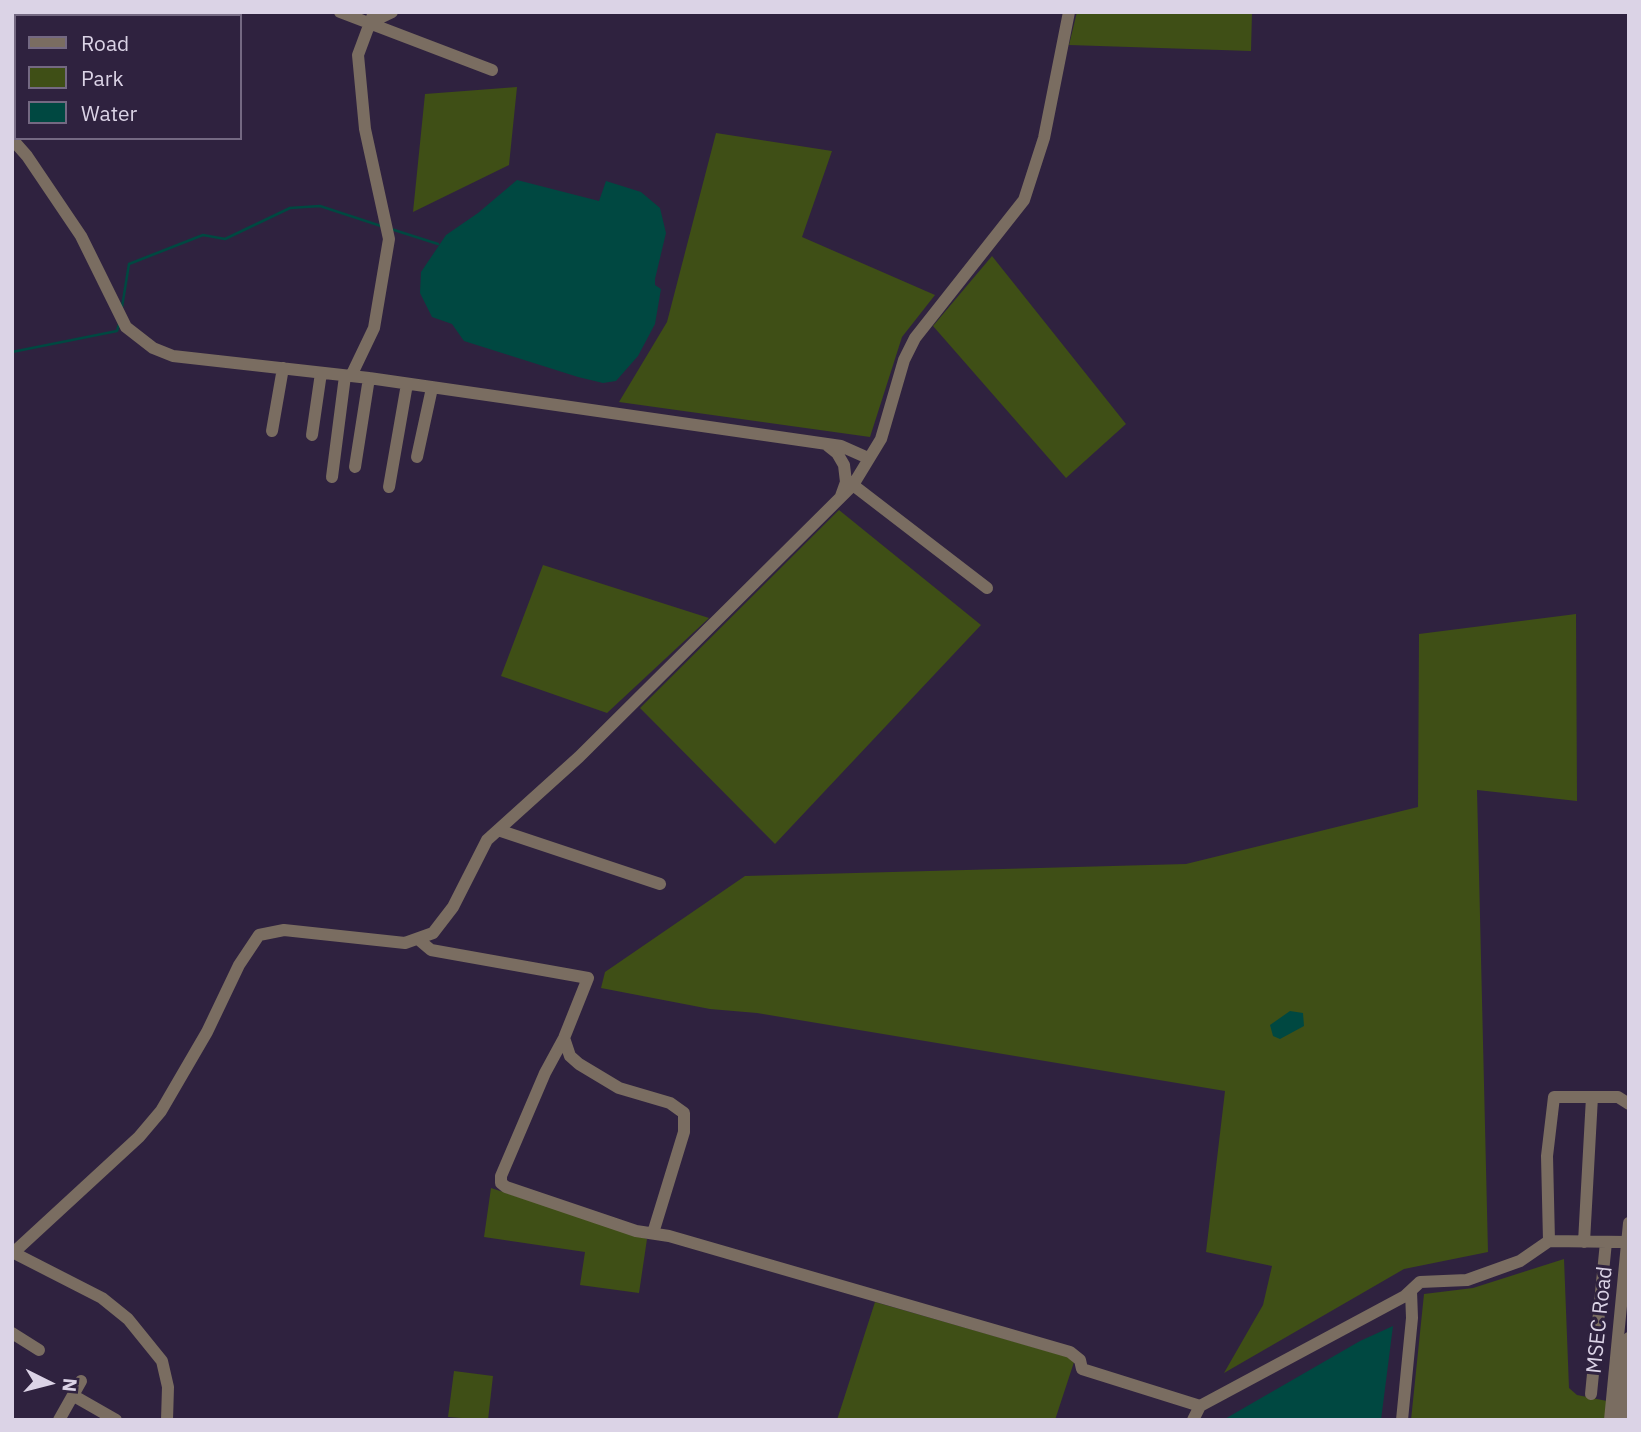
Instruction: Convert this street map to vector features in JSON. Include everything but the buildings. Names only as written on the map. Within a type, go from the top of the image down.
[{"type":"street","points":[[340,12],[372,18],[492,70]]},
{"type":"street","points":[[372,18],[392,12]]},
{"type":"street","points":[[167,1420],[169,1387],[162,1362],[128,1319],[102,1298],[13,1254],[139,1137],[162,1111],[207,1032],[239,965],[259,935],[284,930],[405,943],[433,933],[453,907],[487,840],[579,757],[853,485],[881,439],[904,360],[915,338],[1024,200],[1044,138],[1069,12]]},
{"type":"street","points":[[332,477],[348,376],[374,328],[389,239],[365,129],[358,55],[372,18]]},
{"type":"street","points":[[12,139],[62,206],[127,327],[139,339],[173,356],[369,378],[841,446],[867,458]]},
{"type":"street","points":[[272,431],[283,368]]},
{"type":"street","points":[[312,435],[321,373]]},
{"type":"street","points":[[355,467],[369,378]]},
{"type":"street","points":[[388,487],[407,384]]},
{"type":"street","points":[[417,457],[432,388]]},
{"type":"street","points":[[827,444],[837,453],[845,471],[844,488],[839,499]]},
{"type":"street","points":[[853,485],[987,588]]},
{"type":"street","points":[[498,830],[660,884]]},
{"type":"street","points":[[418,939],[431,950],[588,978],[564,1038],[506,1161],[501,1183],[636,1231],[1070,1352],[1080,1360],[1083,1368],[1200,1406]]},
{"type":"street","points":[[564,1038],[570,1056],[579,1064],[619,1088],[670,1103],[684,1114],[684,1132],[653,1234]]},
{"type":"street","points":[[1549,1241],[1547,1156],[1551,1102],[1554,1097],[1618,1097],[1629,1104]]},
{"type":"street","points":[[1584,1242],[1592,1097]]},
{"type":"street","name":"MSEC Road","points":[[1610,1420],[1629,1223]]},
{"type":"street","points":[[1194,1420],[1200,1406],[1411,1291],[1420,1282],[1466,1280],[1520,1262],[1549,1241],[1627,1242]]},
{"type":"street","points":[[1591,1394],[1606,1242]]},
{"type":"street","points":[[1402,1420],[1412,1318],[1411,1291]]},
{"type":"street","points":[[12,1333],[39,1350]]},
{"type":"street","name":"MSEC Road","points":[[1621,1420],[1629,1338]]},
{"type":"street","points":[[59,1420],[81,1381]]},
{"type":"street","points":[[74,1396],[116,1420]]},
{"type":"green space","points":[[1077,12],[1252,12],[1251,51],[1069,45]]},
{"type":"green space","points":[[517,87],[509,165],[413,212],[425,94]]},
{"type":"green space","points":[[716,133],[832,151],[802,237],[935,295],[902,337],[870,437],[619,402],[667,322]]},
{"type":"green space","points":[[992,256],[1126,424],[1066,478],[933,326]]},
{"type":"green space","points":[[839,510],[981,625],[775,844],[640,708]]},
{"type":"green space","points":[[543,565],[709,618],[607,713],[501,676]]},
{"type":"green space","points":[[1576,614],[1577,801],[1477,790],[1488,1252],[1404,1269],[1224,1373],[1263,1305],[1272,1266],[1206,1252],[1225,1091],[757,1013],[710,1009],[601,988],[605,972],[745,876],[1186,864],[1418,807],[1419,634]]},
{"type":"green space","points":[[491,1188],[647,1239],[639,1293],[580,1285],[585,1252],[484,1237]]},
{"type":"green space","points":[[1564,1259],[1569,1388],[1577,1395],[1607,1401],[1605,1420],[1411,1420],[1424,1294],[1473,1288]]},
{"type":"green space","points":[[875,1302],[1075,1359],[1055,1420],[837,1420]]},
{"type":"green space","points":[[454,1371],[493,1376],[488,1420],[448,1417]]},
{"type":"water","points":[[517,180],[599,201],[606,181],[641,192],[660,208],[666,233],[655,279],[655,285],[661,289],[655,324],[638,356],[616,381],[603,383],[578,377],[464,341],[452,324],[432,317],[420,293],[421,272],[446,235],[478,213]]},
{"type":"water","points":[[1290,1011],[1303,1013],[1304,1026],[1280,1039],[1273,1036],[1270,1025]]},
{"type":"water","points":[[1393,1326],[1381,1420],[1223,1420],[1360,1341]]},
{"type":"waterway","points":[[122,307],[129,264],[203,235],[225,239],[290,208],[320,206],[381,226]]},
{"type":"waterway","points":[[391,229],[438,244]]},
{"type":"waterway","points":[[12,352],[117,331],[119,324]]}]
